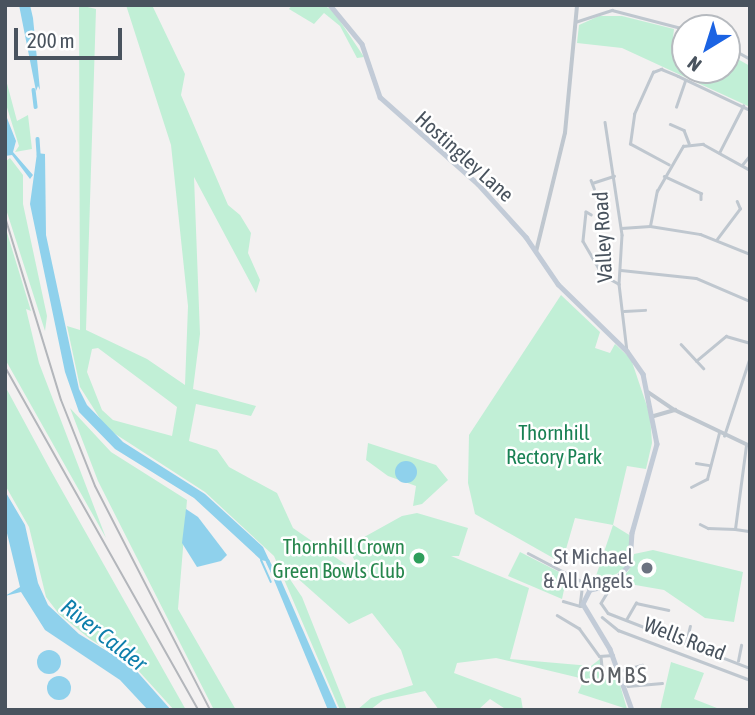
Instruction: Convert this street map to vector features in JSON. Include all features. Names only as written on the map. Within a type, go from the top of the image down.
[{"type":"main road","name":"Hostingley Lane","points":[[330,5],[362,44],[380,97],[478,184],[536,253],[558,284],[627,351],[648,390],[657,444],[632,533],[630,564],[612,585]]},
{"type":"main road","points":[[612,585],[590,590],[582,606],[612,655],[632,710]]},
{"type":"street","points":[[536,253],[565,133],[576,5]]},
{"type":"street","points":[[575,23],[612,10],[671,25]]},
{"type":"street","points":[[669,165],[631,144],[634,114],[653,72],[661,69],[671,73]]},
{"type":"street","points":[[676,107],[685,84]]},
{"type":"street","points":[[695,84],[750,110]]},
{"type":"street","points":[[719,153],[743,106]]},
{"type":"street","name":"Valley Road","points":[[605,122],[621,228],[619,284],[627,351]]},
{"type":"street","points":[[670,124],[684,130],[689,143]]},
{"type":"street","points":[[650,226],[669,165],[689,143]]},
{"type":"street","points":[[689,143],[719,153],[750,170]]},
{"type":"street","points":[[742,166],[750,155]]},
{"type":"street","points":[[594,188],[592,181],[614,176]]},
{"type":"street","points":[[664,176],[699,192],[701,199]]},
{"type":"street","points":[[717,239],[740,209],[737,202]]},
{"type":"street","points":[[591,215],[586,212],[583,226],[589,255],[603,275],[619,284]]},
{"type":"street","points":[[621,228],[650,226],[717,239],[750,254]]},
{"type":"street","points":[[621,270],[696,278],[750,301]]},
{"type":"street","points":[[624,311],[645,310]]},
{"type":"street","points":[[696,360],[726,336],[750,343]]},
{"type":"street","points":[[681,344],[703,368]]},
{"type":"street","points":[[724,436],[750,357]]},
{"type":"street","points":[[648,390],[675,410],[724,436],[748,445],[735,528]]},
{"type":"street","points":[[654,416],[675,410]]},
{"type":"street","points":[[691,488],[707,480],[719,433]]},
{"type":"street","points":[[696,463],[709,465]]},
{"type":"street","points":[[700,524],[708,528],[750,531]]},
{"type":"street","points":[[528,553],[583,582],[582,606],[563,601]]},
{"type":"street","points":[[612,585],[601,605],[626,620],[750,668]]},
{"type":"street","points":[[626,620],[638,602],[668,610]]},
{"type":"street","points":[[557,615],[579,628],[601,657],[602,667]]},
{"type":"street","name":"Wells Road","points":[[602,617],[608,626],[750,680]]},
{"type":"street","points":[[686,643],[690,626]]},
{"type":"street","points":[[738,662],[741,645]]},
{"type":"street","points":[[601,657],[612,655]]},
{"type":"street","points":[[642,666],[620,673],[628,686],[662,683]]},
{"type":"green space","points":[[79,5],[96,9],[86,330],[147,359],[185,385],[188,306],[171,145],[126,5],[152,5],[185,74],[181,95],[228,205],[240,215],[251,233],[248,253],[260,280],[256,293],[194,177],[200,334],[193,389],[256,406],[251,416],[196,404],[189,441],[217,450],[229,467],[277,493],[293,528],[361,575],[348,546],[402,516],[417,513],[468,528],[459,556],[451,556],[529,588],[510,659],[591,666],[600,659],[604,671],[616,671],[627,709],[578,693],[584,679],[496,658],[457,663],[454,673],[521,698],[523,710],[507,710],[490,699],[478,710],[439,710],[425,691],[383,700],[370,710],[357,710],[371,698],[413,685],[401,650],[372,613],[349,624],[277,560],[302,597],[347,710],[340,710],[274,556],[205,492],[106,428],[80,387],[67,326],[80,330]],"holes":[[[98,348],[177,407],[172,436],[113,420],[102,410],[87,372],[92,349]]]},
{"type":"green space","points":[[292,5],[324,5],[334,12],[364,57],[357,58],[340,26],[324,13],[314,24],[289,9]]},
{"type":"green space","points":[[599,16],[622,16],[671,28],[671,71],[622,48],[577,43],[579,25]]},
{"type":"green space","points":[[741,61],[750,66],[750,107],[700,84],[741,84]]},
{"type":"green space","points":[[5,76],[17,121],[28,115],[32,149],[15,152],[19,146],[5,101]]},
{"type":"green space","points":[[10,158],[23,175],[23,204],[47,316],[45,331],[5,206],[5,162]]},
{"type":"green space","points":[[5,226],[31,311],[26,309],[39,363],[106,538],[5,359]]},
{"type":"green space","name":"Thornhill Rectory Park","points":[[561,295],[600,332],[595,348],[610,353],[615,344],[631,359],[650,415],[652,443],[646,469],[627,466],[613,525],[575,518],[562,563],[475,514],[468,483],[469,435]]},
{"type":"green space","points":[[5,386],[186,710],[174,710],[136,668],[90,639],[59,614],[46,597],[29,527],[5,485]]},
{"type":"green space","points":[[70,408],[111,452],[187,500],[178,609],[236,710],[214,710],[98,481]]},
{"type":"green space","points":[[368,443],[436,465],[448,480],[422,504],[413,506],[416,486],[388,476],[366,460]]},
{"type":"green space","points":[[613,525],[631,536],[626,567],[604,583],[595,579]]},
{"type":"green space","points":[[653,550],[743,572],[734,622],[705,618],[664,590],[618,582],[629,570],[634,554]]},
{"type":"green space","points":[[520,552],[567,576],[562,599],[508,576]]},
{"type":"green space","points":[[671,662],[704,673],[694,699],[722,710],[660,710]]},
{"type":"water","points":[[19,5],[30,5],[33,18],[40,90],[38,86],[36,91]]},
{"type":"water","points":[[5,113],[16,141],[13,152],[33,175],[30,179],[12,155],[5,156]]},
{"type":"water","points":[[37,153],[45,154],[46,235],[79,389],[87,405],[123,442],[205,494],[263,547],[270,562],[261,560],[194,498],[115,449],[79,412],[65,372],[30,204]]},
{"type":"water","points":[[406,461],[414,464],[417,472],[414,480],[406,483],[398,480],[395,472],[398,464]]},
{"type":"water","name":"River Calder","points":[[5,491],[25,525],[38,583],[48,605],[79,634],[133,667],[171,710],[148,710],[120,680],[45,630],[21,592],[5,596],[20,587],[5,525]]},
{"type":"water","points":[[186,509],[198,517],[227,555],[221,561],[197,567],[182,543]]},
{"type":"water","points":[[275,573],[280,578],[338,710],[328,710],[274,580]]},
{"type":"water","points":[[49,650],[60,657],[61,662],[54,673],[49,674],[38,667],[37,662],[44,651]]},
{"type":"water","points":[[59,676],[70,683],[71,688],[64,699],[59,700],[48,693],[47,688],[54,677]]},
{"type":"waterway","points":[[34,90],[36,107]]},
{"type":"waterway","points":[[38,139],[39,155]]},
{"type":"waterway","points":[[261,560],[271,582]]},
{"type":"waterway","points":[[268,561],[275,576]]},
{"type":"railway","points":[[5,217],[61,400],[95,486],[210,710]]},
{"type":"railway","points":[[5,367],[198,710]]},
{"type":"place","name":"Thornhill Crown Green Bowls Club","points":[[419,558]]},
{"type":"place","name":"St Michael & All Angels","points":[[647,568]]},
{"type":"district","name":"COMBS","points":[[614,675]]}]
